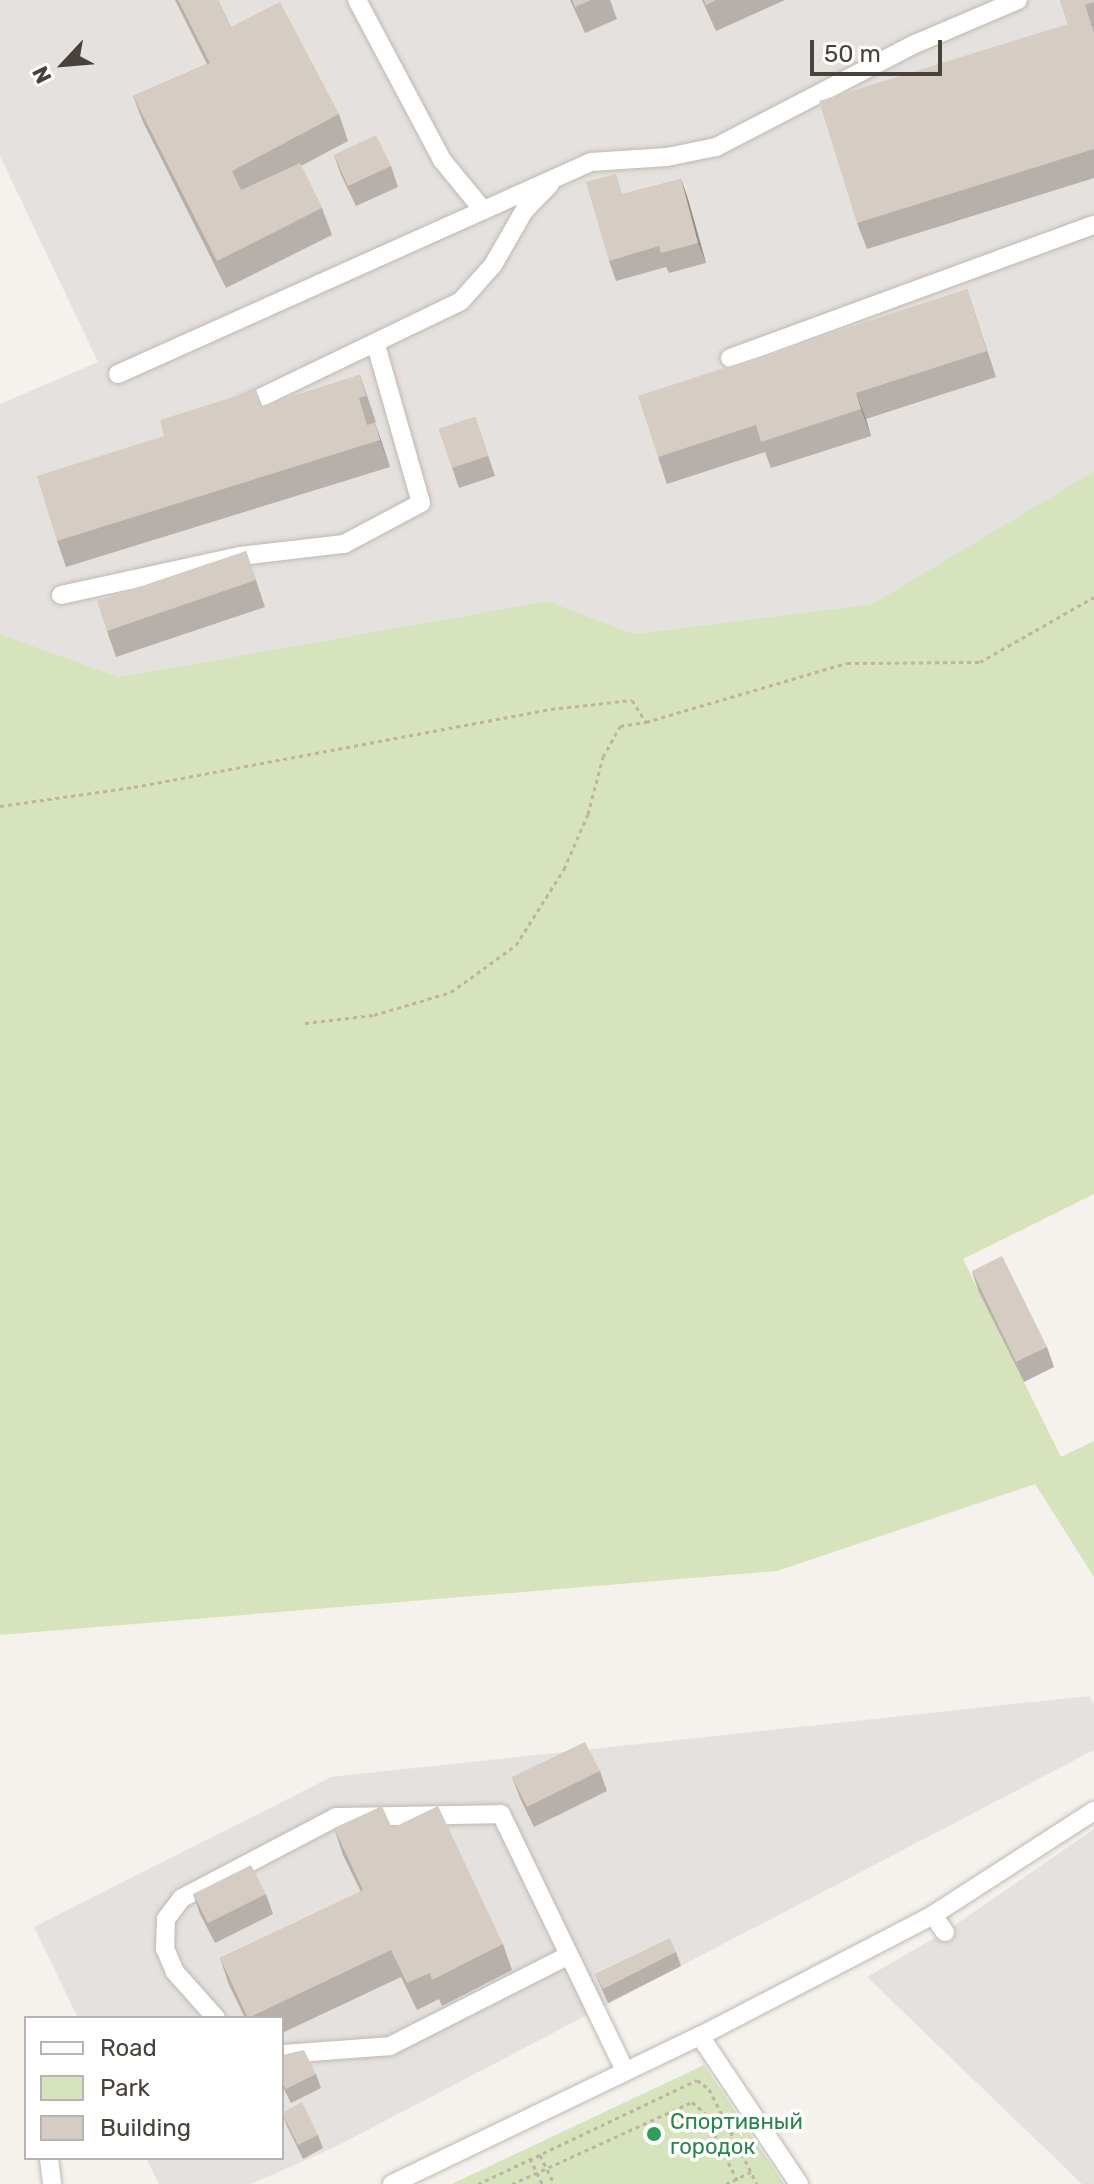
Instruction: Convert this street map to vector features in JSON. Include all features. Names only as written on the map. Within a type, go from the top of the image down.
[{"type":"lane","points":[[357,0],[442,160],[483,210]]},
{"type":"lane","points":[[118,374],[591,162],[667,157],[716,147],[915,44],[1018,0]]},
{"type":"lane","points":[[215,416],[376,345],[461,301],[493,265],[524,211],[557,177]]},
{"type":"lane","points":[[730,358],[1094,225]]},
{"type":"lane","points":[[61,595],[240,556],[344,544],[421,503],[376,345]]},
{"type":"lane","points":[[392,2184],[700,2036],[933,1915],[1094,1811]]},
{"type":"lane","points":[[214,2016],[175,1972],[165,1949],[166,1919],[182,1898],[336,1817],[501,1814],[625,2070]]},
{"type":"lane","points":[[933,1915],[945,1932]]},
{"type":"lane","points":[[284,2054],[390,2046],[569,1955]]},
{"type":"lane","points":[[700,2036],[799,2184]]},
{"type":"lane","points":[[49,2160],[50,2183]]},
{"type":"path","points":[[305,1023],[374,1015],[451,992],[516,945],[564,869],[588,814],[603,757],[620,726],[646,722],[847,663],[980,662],[1094,597]]},
{"type":"path","points":[[0,806],[134,787],[551,709],[632,700],[646,722]]},
{"type":"path","points":[[478,2184],[697,2080],[709,2089],[757,2184]]},
{"type":"path","points":[[512,2184],[692,2102],[704,2112],[739,2184]]},
{"type":"path","points":[[539,2154],[554,2184]]},
{"type":"path","points":[[530,2158],[542,2184]]},
{"type":"path","points":[[726,2184],[751,2172]]},
{"type":"shaded area","points":[[0,0],[1094,0],[1094,471],[872,604],[634,634],[548,601],[119,677],[0,634],[0,404],[98,362],[0,156]]},
{"type":"shaded area","points":[[1089,1696],[1094,1704],[1094,1750],[335,2147],[251,2184],[159,2184],[147,2160],[284,2160],[284,2016],[77,2016],[34,1927],[331,1777]]},
{"type":"shaded area","points":[[1094,1829],[1094,2184],[1082,2184],[867,1977],[945,1932]]},
{"type":"green space","points":[[1094,471],[1094,1194],[963,1259],[1061,1457],[1094,1441],[1094,1577],[1035,1484],[777,1571],[0,1635],[0,634],[119,677],[548,601],[634,634],[872,604]]},
{"type":"green space","name":"Спортивный городок","points":[[704,2065],[784,2184],[452,2184]]},
{"type":"building","points":[[178,0],[218,0],[231,27],[280,2],[339,114],[232,171],[241,190],[300,163],[322,208],[217,261],[133,96],[210,63]]},
{"type":"building","points":[[572,0],[591,0],[575,7]]},
{"type":"building","points":[[1060,0],[1094,0],[1085,5],[1094,33],[1094,149],[857,223],[819,101],[1068,24]]},
{"type":"building","points":[[376,135],[391,166],[348,186],[334,155]]},
{"type":"building","points":[[616,174],[622,194],[681,179],[698,243],[661,253],[659,246],[609,261],[586,182]]},
{"type":"building","points":[[967,289],[987,351],[856,393],[861,409],[761,442],[756,425],[658,457],[638,396]]},
{"type":"building","points":[[360,375],[366,396],[359,398],[367,425],[375,423],[380,440],[57,541],[37,476],[164,436],[160,420],[256,390],[261,406]]},
{"type":"building","points":[[475,417],[488,456],[452,468],[439,429]]},
{"type":"building","points":[[246,551],[256,580],[107,631],[97,601]]},
{"type":"building","points":[[1002,1256],[1047,1347],[1016,1362],[972,1271]]},
{"type":"building","points":[[585,1742],[600,1771],[527,1807],[512,1777]]},
{"type":"building","points":[[382,1806],[392,1828],[438,1806],[503,1944],[432,1980],[430,1973],[407,1983],[391,1950],[247,2016],[220,1958],[363,1890],[334,1828]]},
{"type":"building","points":[[251,1865],[266,1894],[208,1923],[193,1894]]},
{"type":"building","points":[[670,1938],[676,1952],[603,1989],[595,1974]]},
{"type":"building","points":[[304,2050],[316,2074],[286,2089],[284,2055]]},
{"type":"building","points":[[302,2102],[318,2135],[298,2145],[284,2112]]},
{"type":"place","name":"Спортивный городок","points":[[654,2134]]}]
